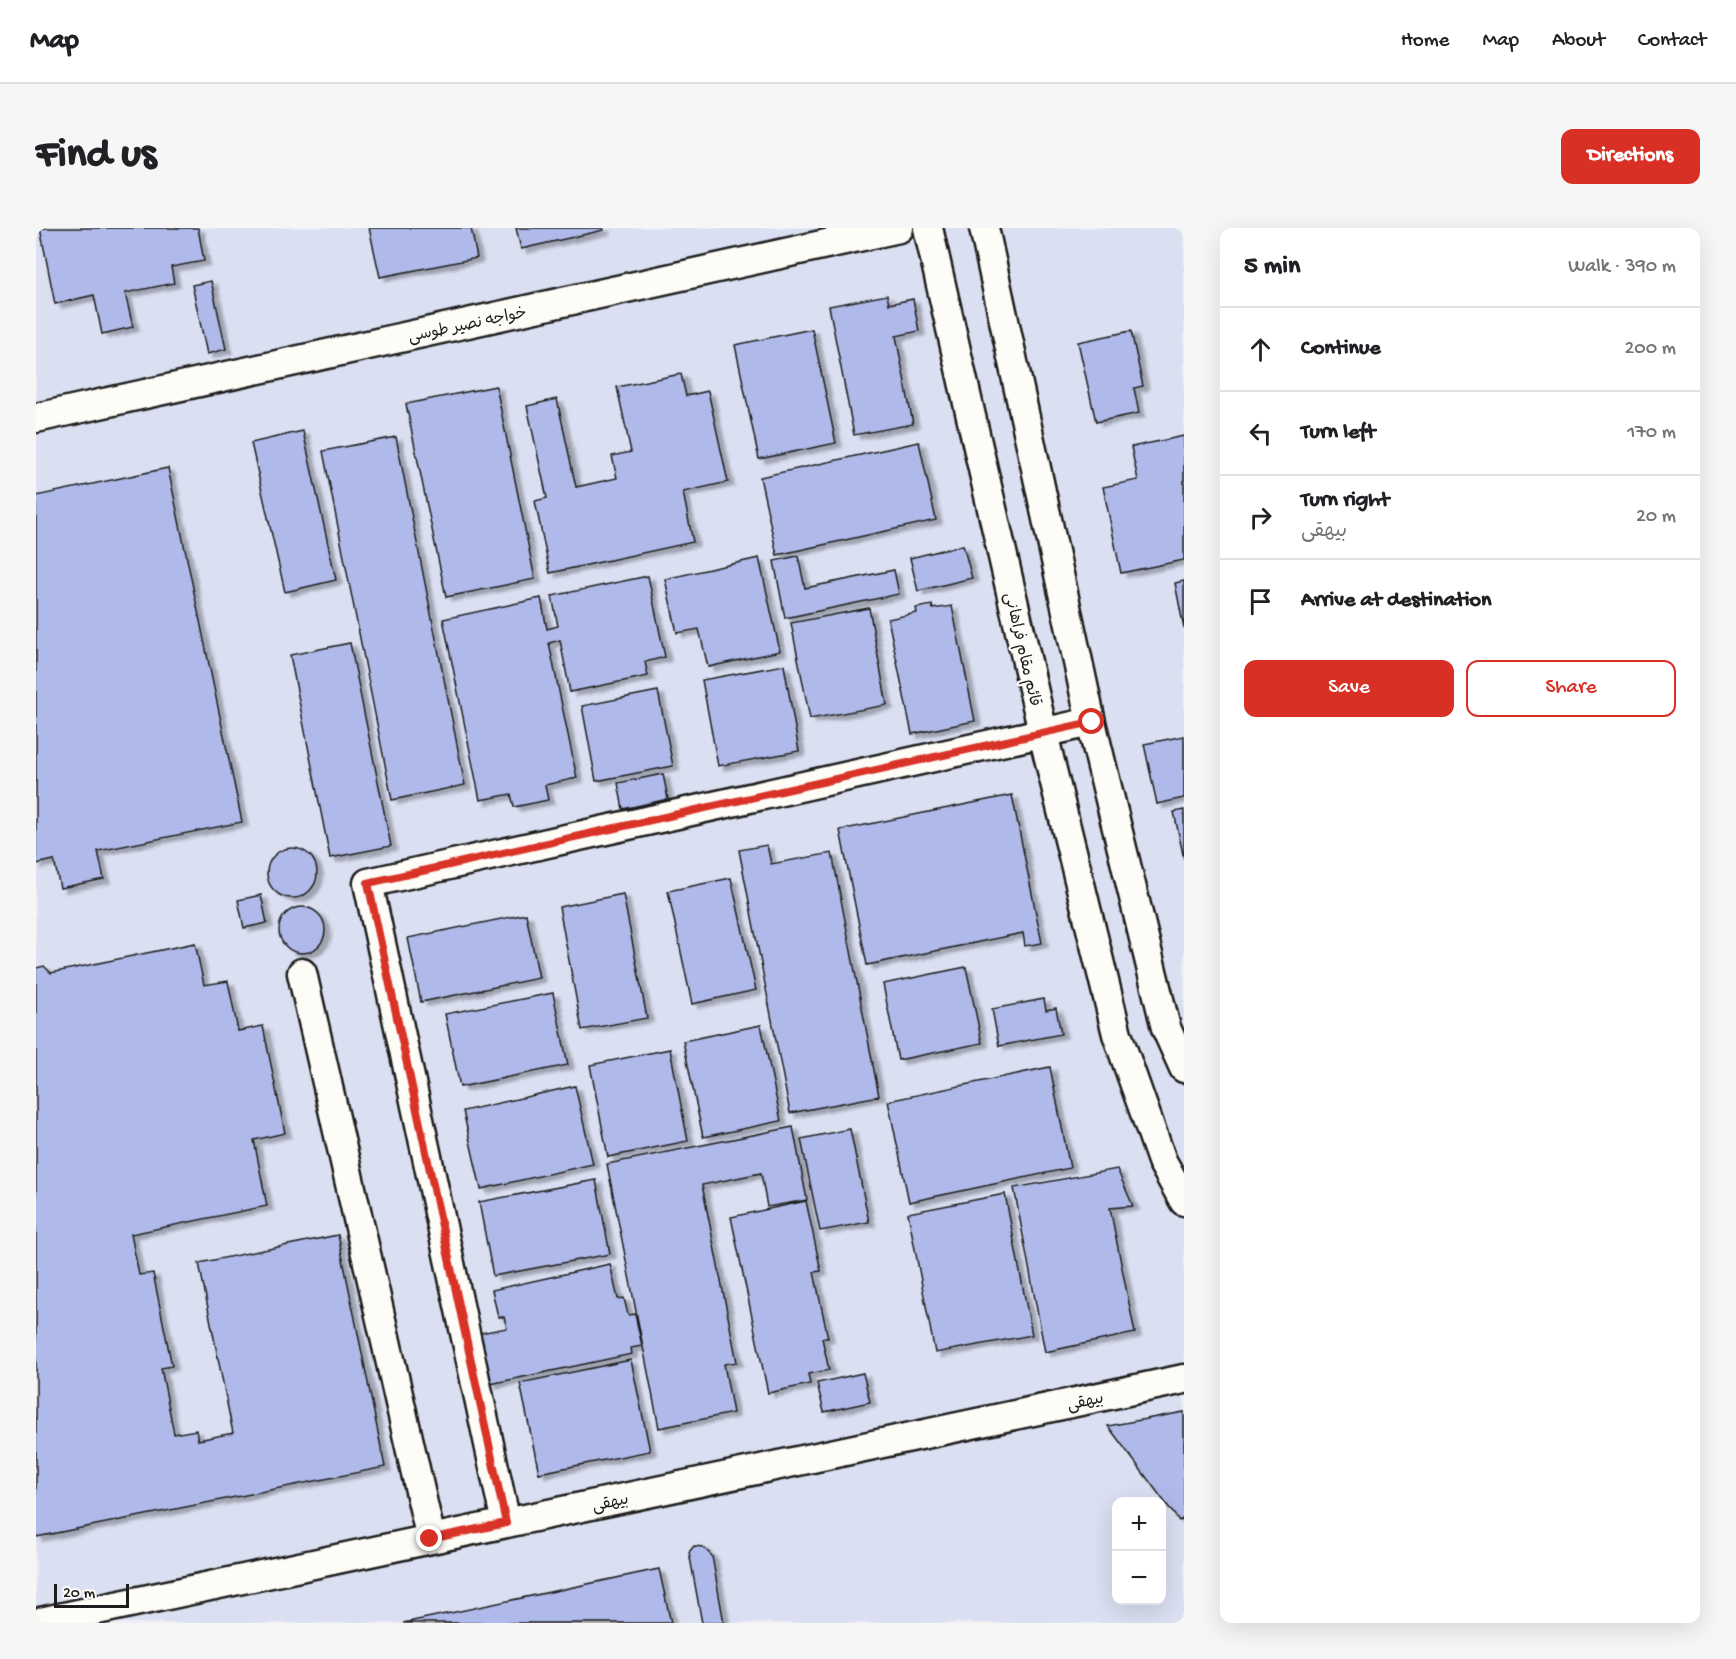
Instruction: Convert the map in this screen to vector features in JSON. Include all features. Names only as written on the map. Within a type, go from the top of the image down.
[{"type":"street","name":"خواجه نصیر طوسی","points":[[36,418],[898,228]]},
{"type":"street","name":"قائم مقام فراهانی","points":[[928,228],[1043,732],[1117,1034],[1162,1161],[1184,1202]]},
{"type":"street","points":[[984,228],[1092,722],[1166,1028],[1184,1068]]},
{"type":"street","points":[[506,1523],[368,883],[1092,722]]},
{"type":"street","points":[[302,973],[430,1539]]},
{"type":"street","name":"بیهقی","points":[[36,1623],[84,1618],[430,1539],[1184,1379]]},
{"type":"shaded area","points":[[36,228],[1184,228],[1184,1623],[36,1623]]},
{"type":"building","points":[[40,228],[198,228],[204,261],[171,267],[174,283],[125,293],[133,327],[102,334],[94,295],[55,304]]},
{"type":"building","points":[[369,228],[471,228],[477,258],[380,277]]},
{"type":"building","points":[[516,228],[603,228],[604,230],[521,249]]},
{"type":"building","points":[[211,281],[226,349],[207,354],[192,285]]},
{"type":"building","points":[[887,295],[889,304],[913,299],[919,331],[896,336],[913,424],[854,435],[829,306]]},
{"type":"building","points":[[812,329],[836,443],[759,459],[735,345]]},
{"type":"building","points":[[1131,331],[1143,386],[1134,388],[1139,413],[1096,422],[1078,342]]},
{"type":"building","points":[[681,374],[686,396],[708,391],[728,482],[683,492],[693,542],[550,573],[535,501],[547,498],[527,406],[557,399],[576,487],[617,478],[612,456],[631,452],[617,387]]},
{"type":"building","points":[[496,386],[535,579],[446,597],[406,404]]},
{"type":"building","points":[[303,431],[336,580],[285,592],[251,443]]},
{"type":"building","points":[[1184,436],[1184,560],[1121,573],[1103,487],[1138,480],[1131,447]]},
{"type":"building","points":[[396,437],[465,785],[392,800],[323,451]]},
{"type":"building","points":[[919,442],[936,520],[777,555],[760,477]]},
{"type":"building","points":[[168,468],[242,822],[98,851],[104,879],[60,888],[54,860],[36,864],[36,496]]},
{"type":"building","points":[[963,545],[972,578],[918,591],[910,558]]},
{"type":"building","points":[[798,556],[805,588],[894,570],[899,594],[785,618],[774,561]]},
{"type":"building","points":[[759,558],[780,651],[708,667],[699,629],[677,633],[665,579]]},
{"type":"building","points":[[648,576],[665,657],[645,662],[648,676],[570,692],[560,640],[549,643],[577,778],[545,785],[548,800],[514,807],[511,794],[480,800],[443,619],[541,598],[547,629],[558,626],[552,596]]},
{"type":"building","points":[[1184,581],[1184,629],[1175,583]]},
{"type":"building","points":[[932,605],[933,609],[952,606],[975,721],[912,734],[888,619],[917,613],[916,608]]},
{"type":"building","points":[[869,608],[887,705],[810,719],[791,623]]},
{"type":"building","points":[[350,643],[391,846],[330,858],[290,655]]},
{"type":"building","points":[[784,665],[799,751],[718,766],[702,680]]},
{"type":"building","points":[[658,691],[673,766],[596,781],[582,706]]},
{"type":"building","points":[[1184,736],[1184,798],[1157,804],[1144,744]]},
{"type":"building","points":[[663,774],[668,799],[623,809],[618,783]]},
{"type":"building","points":[[1012,795],[1042,943],[1025,946],[1023,933],[867,965],[840,830]]},
{"type":"building","points":[[1184,810],[1184,859],[1174,812]]},
{"type":"building","points":[[767,845],[771,864],[832,853],[879,1096],[790,1113],[739,850]]},
{"type":"building","points":[[292,848],[306,852],[313,859],[317,873],[313,887],[306,894],[292,898],[278,894],[271,887],[267,873],[271,859],[278,852]]},
{"type":"building","points":[[731,878],[756,990],[692,1004],[668,891]]},
{"type":"building","points":[[623,894],[647,1018],[582,1030],[559,907]]},
{"type":"building","points":[[261,895],[267,923],[244,928],[238,900]]},
{"type":"building","points":[[302,907],[311,908],[319,913],[324,921],[324,939],[319,947],[311,952],[302,953],[293,952],[285,947],[280,939],[279,930],[280,921],[285,913],[293,908]]},
{"type":"building","points":[[526,914],[539,978],[421,1002],[408,938]]},
{"type":"building","points":[[195,943],[204,985],[228,981],[238,1031],[263,1026],[285,1133],[254,1140],[267,1206],[131,1234],[139,1275],[153,1273],[172,1366],[161,1368],[174,1434],[196,1430],[198,1440],[233,1433],[199,1263],[338,1235],[385,1467],[36,1537],[36,968],[44,966],[51,973]]},
{"type":"building","points":[[966,967],[982,1043],[898,1060],[883,984]]},
{"type":"building","points":[[553,993],[568,1065],[460,1087],[445,1014]]},
{"type":"building","points":[[1044,999],[1046,1010],[1056,1008],[1061,1034],[999,1046],[992,1009]]},
{"type":"building","points":[[761,1025],[781,1121],[703,1137],[683,1041]]},
{"type":"building","points":[[670,1049],[688,1141],[608,1157],[590,1065]]},
{"type":"building","points":[[1050,1067],[1070,1168],[909,1202],[888,1101]]},
{"type":"building","points":[[575,1086],[593,1164],[481,1189],[463,1111]]},
{"type":"building","points":[[793,1127],[807,1200],[767,1207],[761,1173],[702,1185],[737,1362],[724,1364],[733,1413],[659,1428],[607,1164]]},
{"type":"building","points":[[850,1129],[869,1222],[820,1231],[801,1139]]},
{"type":"building","points":[[1117,1169],[1133,1206],[1110,1208],[1135,1333],[1045,1352],[1014,1188]]},
{"type":"building","points":[[596,1180],[610,1254],[493,1276],[479,1202]]},
{"type":"building","points":[[1005,1194],[1032,1335],[935,1353],[908,1213]]},
{"type":"building","points":[[806,1201],[821,1271],[814,1272],[828,1338],[822,1338],[829,1370],[808,1374],[810,1384],[768,1393],[731,1217]]},
{"type":"building","points":[[610,1264],[618,1299],[624,1298],[628,1315],[635,1314],[642,1346],[631,1348],[632,1354],[490,1384],[480,1333],[507,1328],[504,1317],[498,1317],[492,1290]]},
{"type":"building","points":[[631,1360],[650,1451],[539,1473],[520,1383]]},
{"type":"building","points":[[863,1373],[870,1402],[824,1412],[817,1383]]},
{"type":"building","points":[[1184,1412],[1184,1518],[1179,1521],[1166,1504],[1166,1497],[1161,1497],[1108,1426]]},
{"type":"building","points":[[694,1546],[703,1547],[712,1556],[724,1623],[702,1623],[689,1552]]},
{"type":"building","points":[[659,1569],[671,1623],[403,1623]]},
{"type":"route","points":[[430,1539],[506,1523],[368,883],[1092,722]]}]
